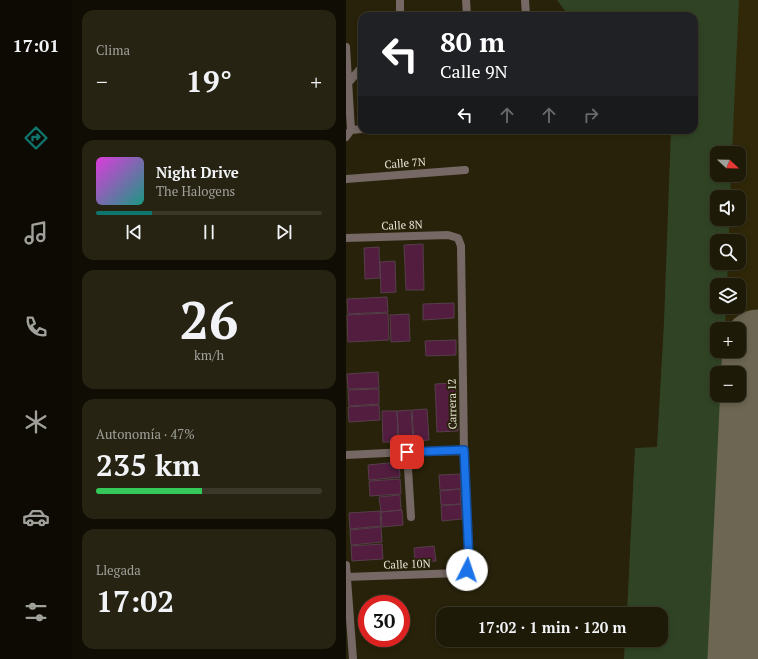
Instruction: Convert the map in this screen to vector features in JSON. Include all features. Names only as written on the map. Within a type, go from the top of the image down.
[{"type":"street","points":[[400,0],[400,12]]},
{"type":"street","points":[[466,0],[467,12]]},
{"type":"street","points":[[525,0],[526,12]]},
{"type":"street","points":[[346,48],[349,134]]},
{"type":"street","points":[[348,83],[358,72]]},
{"type":"street","name":"Calle 7N","points":[[346,179],[465,170]]},
{"type":"street","name":"Calle 8N","points":[[346,238],[448,235],[458,238]]},
{"type":"street","name":"Carrera 12","points":[[458,238],[461,246],[464,450],[469,561],[467,570]]},
{"type":"street","points":[[346,455],[464,450]]},
{"type":"street","points":[[407,452],[411,517]]},
{"type":"street","points":[[346,565],[353,659]]},
{"type":"street","name":"Calle 10N","points":[[346,577],[460,574],[467,570]]},
{"type":"shaded area","points":[[557,0],[758,0],[758,659],[624,659],[625,647],[668,647],[668,607],[627,607],[635,448],[657,447],[664,323],[671,134],[698,134],[698,12],[566,12]]},
{"type":"green space","points":[[557,0],[739,0],[732,146],[710,146],[710,182],[731,182],[730,190],[710,190],[710,226],[729,226],[729,234],[710,234],[710,270],[728,270],[727,278],[710,278],[710,314],[726,314],[725,322],[710,322],[710,358],[724,358],[723,366],[710,366],[710,402],[722,402],[711,659],[624,659],[625,647],[668,647],[668,607],[627,607],[635,448],[657,447],[664,323],[671,134],[698,134],[698,12],[566,12]]},
{"type":"building","points":[[423,244],[424,290],[406,290],[404,245]]},
{"type":"building","points":[[379,247],[380,278],[365,279],[364,248]]},
{"type":"building","points":[[395,261],[396,292],[381,293],[380,262]]},
{"type":"building","points":[[387,297],[388,312],[348,314],[347,299]]},
{"type":"building","points":[[454,303],[454,318],[423,320],[423,304]]},
{"type":"building","points":[[388,313],[389,340],[348,342],[347,315]]},
{"type":"building","points":[[409,314],[410,341],[391,342],[390,315]]},
{"type":"building","points":[[456,340],[456,355],[426,356],[425,341]]},
{"type":"building","points":[[378,372],[379,388],[348,389],[347,374]]},
{"type":"building","points":[[456,383],[458,431],[437,432],[435,384]]},
{"type":"building","points":[[379,389],[379,404],[349,406],[348,390]]},
{"type":"building","points":[[379,405],[380,420],[349,422],[348,407]]},
{"type":"building","points":[[427,409],[429,440],[414,441],[412,410]]},
{"type":"building","points":[[411,410],[413,440],[399,441],[397,411]]},
{"type":"building","points":[[382,411],[397,411],[398,442],[383,442]]},
{"type":"building","points":[[399,462],[400,477],[369,480],[368,465]]},
{"type":"building","points":[[460,474],[461,489],[440,490],[439,475]]},
{"type":"building","points":[[400,479],[401,494],[370,496],[369,481]]},
{"type":"building","points":[[460,489],[461,504],[441,505],[440,491]]},
{"type":"building","points":[[400,495],[401,510],[381,512],[379,497]]},
{"type":"building","points":[[461,504],[462,519],[442,521],[441,506]]},
{"type":"building","points":[[402,510],[403,525],[382,527],[381,512]]},
{"type":"building","points":[[380,511],[381,526],[350,529],[349,513]]},
{"type":"building","points":[[381,527],[382,542],[351,545],[350,530]]},
{"type":"building","points":[[382,544],[383,559],[352,561],[351,546]]},
{"type":"building","points":[[434,546],[436,561],[415,562],[414,548]]},
{"type":"runway","points":[[743,659],[758,345]]},
{"type":"route","points":[[407,452],[464,450],[469,561],[467,570]]}]
